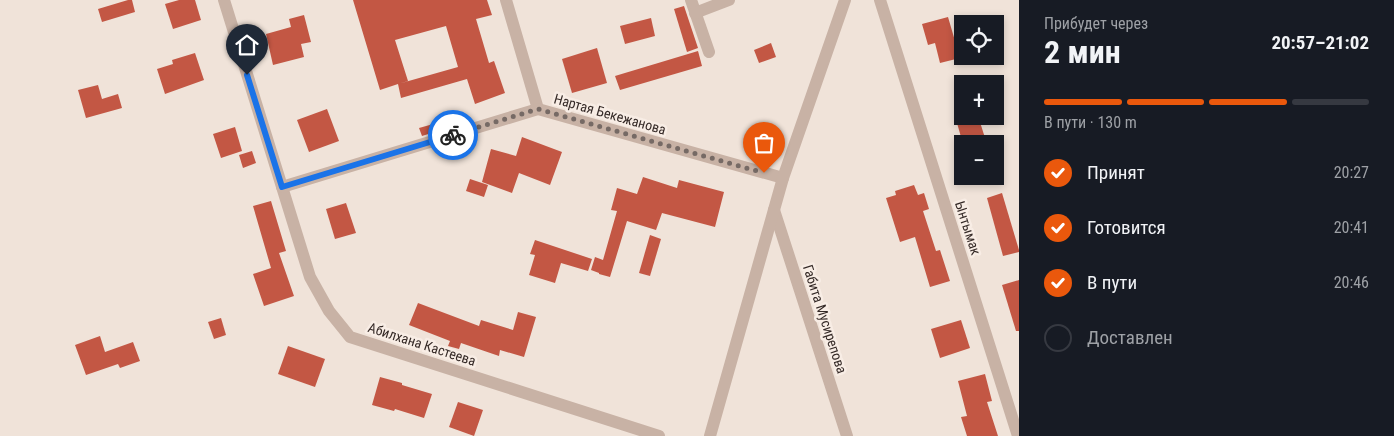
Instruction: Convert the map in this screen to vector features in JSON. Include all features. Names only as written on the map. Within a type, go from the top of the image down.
[{"type":"street","name":"Абилхана Кастеева","points":[[224,0],[310,277],[329,311],[350,336],[659,436]]},
{"type":"street","name":"Нартая Бекежанова","points":[[506,0],[538,109],[783,178]]},
{"type":"street","points":[[692,0],[709,52]]},
{"type":"street","points":[[696,13],[729,0]]},
{"type":"street","points":[[710,436],[783,178],[845,0]]},
{"type":"street","name":"Ынтымак","points":[[883,2],[1018,436]]},
{"type":"street","points":[[282,187],[538,109]]},
{"type":"street","name":"Габита Мусирепова","points":[[774,210],[847,436]]},
{"type":"building","points":[[132,0],[135,12],[102,22],[98,9]]},
{"type":"building","points":[[179,0],[195,0],[201,20],[173,29],[165,4]]},
{"type":"building","points":[[353,0],[487,0],[492,15],[476,19],[489,63],[494,61],[505,93],[475,104],[467,79],[401,98],[398,84],[380,90]],"holes":[[[446,26],[458,67],[398,84],[408,81],[395,40]]]},
{"type":"building","points":[[684,6],[698,48],[687,52],[674,9]]},
{"type":"building","points":[[304,15],[311,42],[301,44],[304,57],[273,65],[266,34],[291,27],[289,19]]},
{"type":"building","points":[[948,17],[954,38],[954,60],[940,63],[935,43],[928,45],[922,24]]},
{"type":"building","points":[[651,18],[655,36],[625,44],[620,26]]},
{"type":"building","points":[[771,43],[776,57],[759,63],[754,50]]},
{"type":"building","points":[[597,48],[607,83],[572,93],[562,59]]},
{"type":"building","points":[[698,51],[702,66],[620,90],[615,76]]},
{"type":"building","points":[[195,53],[204,80],[165,94],[157,69],[173,64],[172,60]]},
{"type":"building","points":[[98,85],[102,99],[118,94],[122,108],[86,118],[78,90]]},
{"type":"building","points":[[327,109],[339,141],[309,152],[297,120]]},
{"type":"building","points":[[458,117],[460,124],[422,136],[419,128]]},
{"type":"building","points":[[958,125],[981,125],[984,135],[960,135]]},
{"type":"building","points":[[235,127],[242,151],[221,158],[213,134]]},
{"type":"building","points":[[522,137],[562,152],[550,185],[519,173],[512,193],[482,182],[491,149],[516,156]]},
{"type":"building","points":[[252,151],[256,163],[243,168],[239,155]]},
{"type":"building","points":[[643,177],[677,188],[679,180],[724,192],[715,227],[662,213],[656,230],[627,221],[610,277],[591,270],[595,257],[603,260],[617,211],[611,210],[617,188],[637,194]]},
{"type":"building","points":[[470,179],[488,185],[484,197],[466,191]]},
{"type":"building","points":[[914,185],[918,195],[924,193],[929,209],[923,211],[936,251],[940,250],[950,281],[930,287],[915,237],[900,242],[886,198],[896,195],[895,191]]},
{"type":"building","points":[[1002,193],[1019,250],[1019,252],[1003,256],[987,198]]},
{"type":"building","points":[[271,201],[286,251],[279,253],[294,296],[264,306],[253,274],[271,268],[253,206]]},
{"type":"building","points":[[346,203],[356,233],[335,239],[326,209]]},
{"type":"building","points":[[650,235],[661,239],[650,276],[639,273]]},
{"type":"building","points":[[535,240],[592,259],[588,271],[561,263],[555,283],[529,275],[535,255],[530,254]]},
{"type":"building","points":[[1019,280],[1019,331],[1016,331],[1002,285]]},
{"type":"building","points":[[418,303],[479,326],[481,320],[513,330],[518,312],[536,317],[524,357],[500,350],[499,356],[461,343],[459,349],[448,346],[450,341],[409,325]]},
{"type":"building","points":[[221,318],[226,335],[214,339],[208,322]]},
{"type":"building","points":[[961,320],[970,348],[940,358],[931,329]]},
{"type":"building","points":[[100,336],[105,352],[133,342],[140,361],[120,368],[118,364],[86,375],[75,345]]},
{"type":"building","points":[[288,346],[325,359],[315,387],[278,374]]},
{"type":"building","points":[[985,374],[992,401],[987,402],[998,436],[967,436],[961,417],[967,416],[958,381]]},
{"type":"building","points":[[380,377],[432,394],[424,418],[395,409],[394,411],[372,405]]},
{"type":"building","points":[[458,402],[483,410],[474,436],[449,427]]},
{"type":"way so far","points":[[453,135],[538,109],[764,173]]},
{"type":"route","points":[[247,75],[282,187],[453,135]]}]
